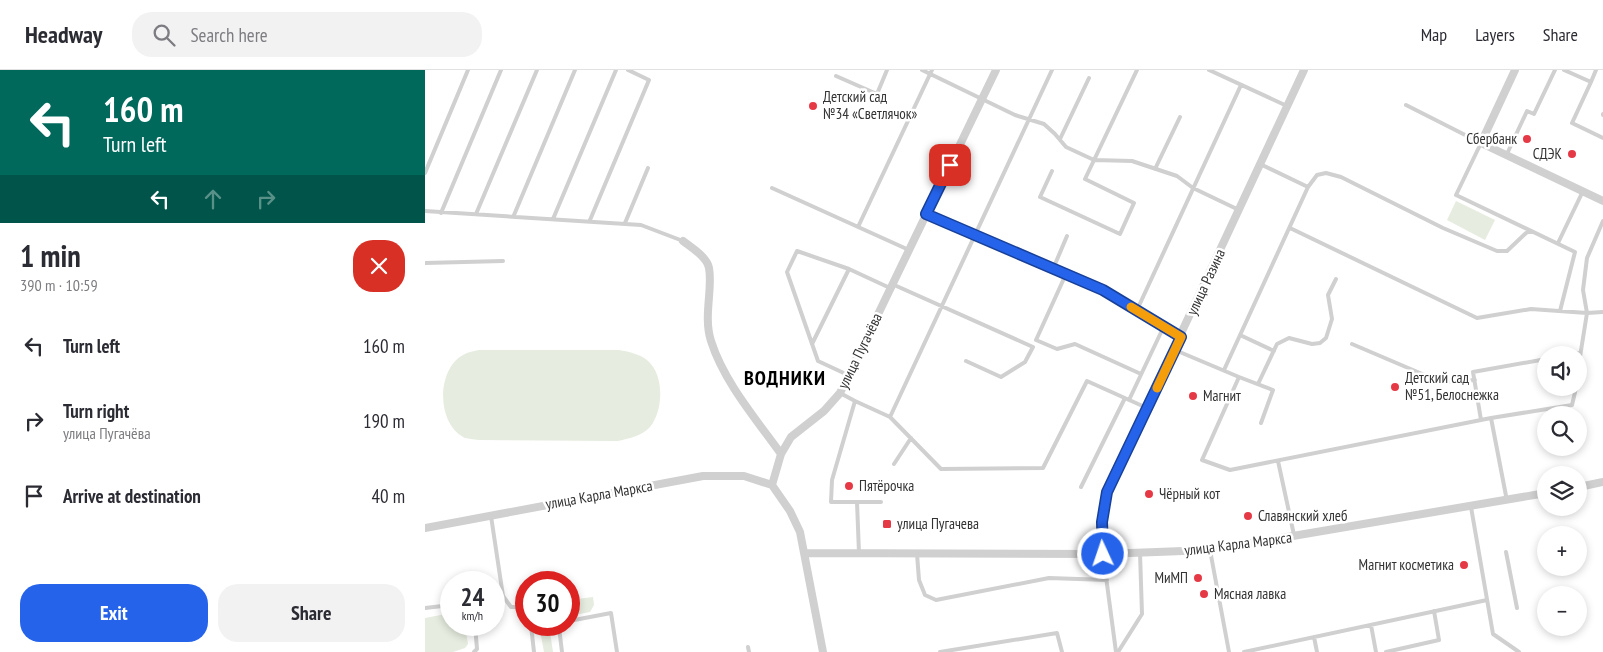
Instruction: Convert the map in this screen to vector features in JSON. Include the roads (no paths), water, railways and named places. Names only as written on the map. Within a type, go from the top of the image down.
[{"type":"street","name":"улица Пугачёва","points":[[772,485],[781,454],[791,437],[824,411],[840,393],[996,70]]},
{"type":"street","name":"улица Разина","points":[[1103,554],[1102,522],[1107,492],[1175,350],[1304,70]]},
{"type":"street","points":[[1515,70],[1481,144],[1603,201]]},
{"type":"street","points":[[683,241],[700,254],[709,267],[707,312],[711,340],[727,375],[781,454]]},
{"type":"street","name":"улица Карла Маркса","points":[[425,528],[491,514],[703,476],[744,476],[772,485]]},
{"type":"street","points":[[1587,484],[1603,481]]},
{"type":"street","points":[[772,485],[790,511],[800,532],[823,652]]},
{"type":"street","name":"улица Карла Маркса","points":[[805,553],[1103,554],[1210,550],[1294,538],[1537,495]]},
{"type":"lane","points":[[425,172],[468,70]]},
{"type":"lane","points":[[441,213],[501,70]]},
{"type":"lane","points":[[476,214],[537,70]]},
{"type":"lane","points":[[513,215],[575,70]]},
{"type":"lane","points":[[553,219],[616,70]]},
{"type":"lane","points":[[590,220],[649,80],[627,70]]},
{"type":"lane","points":[[837,76],[877,94],[887,70]]},
{"type":"lane","points":[[922,70],[931,72],[1015,115],[1044,124],[1066,147],[1094,160],[1132,162],[1177,176],[1193,188],[1239,210]]},
{"type":"lane","points":[[890,417],[1051,70]]},
{"type":"lane","points":[[1051,171],[1040,197],[1120,234],[1134,203],[1085,179],[1137,70]]},
{"type":"lane","points":[[1209,70],[1287,106]]},
{"type":"lane","points":[[1506,156],[1527,111],[1534,114],[1555,70]]},
{"type":"lane","points":[[1564,70],[1591,82]]},
{"type":"lane","points":[[1596,70],[1572,123],[1603,138]]},
{"type":"lane","points":[[858,227],[931,72]]},
{"type":"lane","points":[[1060,139],[1089,78]]},
{"type":"lane","points":[[1137,310],[1241,85]]},
{"type":"lane","points":[[1407,105],[1481,144],[1456,195],[1575,252],[1560,311]]},
{"type":"lane","points":[[1155,170],[1180,117]]},
{"type":"lane","points":[[1260,164],[1308,188]]},
{"type":"lane","points":[[625,223],[649,168]]},
{"type":"lane","points":[[1224,370],[1308,188],[1317,175],[1326,173],[1341,177],[1443,228],[1497,251],[1507,251],[1526,233],[1531,231]]},
{"type":"lane","points":[[772,188],[909,250]]},
{"type":"lane","points":[[1558,243],[1583,191]]},
{"type":"lane","points":[[425,211],[625,223],[641,225],[683,241]]},
{"type":"lane","points":[[926,214],[1103,290],[1181,337]]},
{"type":"lane","points":[[1581,346],[1587,313],[1583,290],[1587,258],[1603,221]]},
{"type":"lane","points":[[1290,228],[1477,318],[1531,309],[1587,313],[1603,312]]},
{"type":"lane","points":[[1053,269],[1067,236]]},
{"type":"lane","points":[[848,375],[818,361],[787,272],[797,251],[849,268],[1033,347],[1025,362],[1001,377],[966,361]]},
{"type":"lane","points":[[425,263],[503,261]]},
{"type":"lane","points":[[812,344],[849,268]]},
{"type":"lane","points":[[1066,274],[1036,340],[1057,350],[1075,344],[1141,374]]},
{"type":"lane","points":[[1258,384],[1277,344],[1289,338],[1312,344],[1320,343],[1326,338],[1332,319],[1328,295],[1336,279]]},
{"type":"lane","points":[[1081,487],[1141,374],[1164,326]]},
{"type":"lane","points":[[1240,335],[1274,351]]},
{"type":"lane","points":[[1352,344],[1441,382],[1475,380]]},
{"type":"lane","points":[[1175,350],[1273,390],[1261,423]]},
{"type":"lane","points":[[1481,420],[1473,372],[1537,361]]},
{"type":"lane","points":[[1239,377],[1202,460],[1230,470],[1491,418],[1572,405],[1574,396]]},
{"type":"lane","points":[[840,393],[890,417],[941,469],[1043,468],[1087,381],[1147,408]]},
{"type":"lane","points":[[855,401],[833,480],[831,502],[881,502]]},
{"type":"lane","points":[[1491,418],[1507,501]]},
{"type":"lane","points":[[894,464],[911,438]]},
{"type":"lane","points":[[1277,461],[1294,538]]},
{"type":"lane","points":[[857,502],[859,553]]},
{"type":"lane","points":[[1471,507],[1493,634],[1519,652]]},
{"type":"lane","points":[[491,514],[499,571]]},
{"type":"lane","points":[[1210,550],[1229,652]]},
{"type":"lane","points":[[1117,652],[1142,614],[1140,552]]},
{"type":"lane","points":[[1506,552],[1517,608]]},
{"type":"lane","points":[[917,554],[919,580],[925,595],[936,600],[1049,578],[1107,580]]},
{"type":"lane","points":[[1103,554],[1117,652]]},
{"type":"lane","points":[[505,600],[511,607],[515,607]]},
{"type":"lane","points":[[1244,652],[1487,600]]},
{"type":"lane","points":[[425,608],[440,606]]},
{"type":"lane","points":[[1386,652],[1439,640],[1433,611]]},
{"type":"lane","points":[[580,619],[611,613],[617,652]]},
{"type":"lane","points":[[1371,625],[1377,652]]},
{"type":"lane","points":[[940,652],[1057,633],[1062,652]]},
{"type":"lane","points":[[474,652],[477,649],[477,636]]},
{"type":"lane","points":[[532,636],[534,652]]},
{"type":"lane","points":[[560,636],[562,652]]},
{"type":"lane","points":[[1314,637],[1317,652]]},
{"type":"place","name":"Детский сад №34 «Светлячок»","points":[[813,106]]},
{"type":"place","name":"Сбербанк","points":[[1527,139]]},
{"type":"place","name":"СДЭК","points":[[1572,154]]},
{"type":"place","name":"Детский сад №51, Белоснежка","points":[[1395,387]]},
{"type":"place","name":"Магнит","points":[[1193,396]]},
{"type":"place","name":"Пятёрочка","points":[[849,486]]},
{"type":"place","name":"Чёрный кот","points":[[1149,494]]},
{"type":"place","name":"Славянский хлеб","points":[[1248,516]]},
{"type":"place","name":"улица Пугачева","points":[[887,524]]},
{"type":"place","name":"Магнит косметика","points":[[1464,565]]},
{"type":"place","name":"МиМП","points":[[1198,578]]},
{"type":"place","name":"Мясная лавка","points":[[1204,594]]},
{"type":"district","name":"ВОДНИКИ","points":[[785,378]]}]
